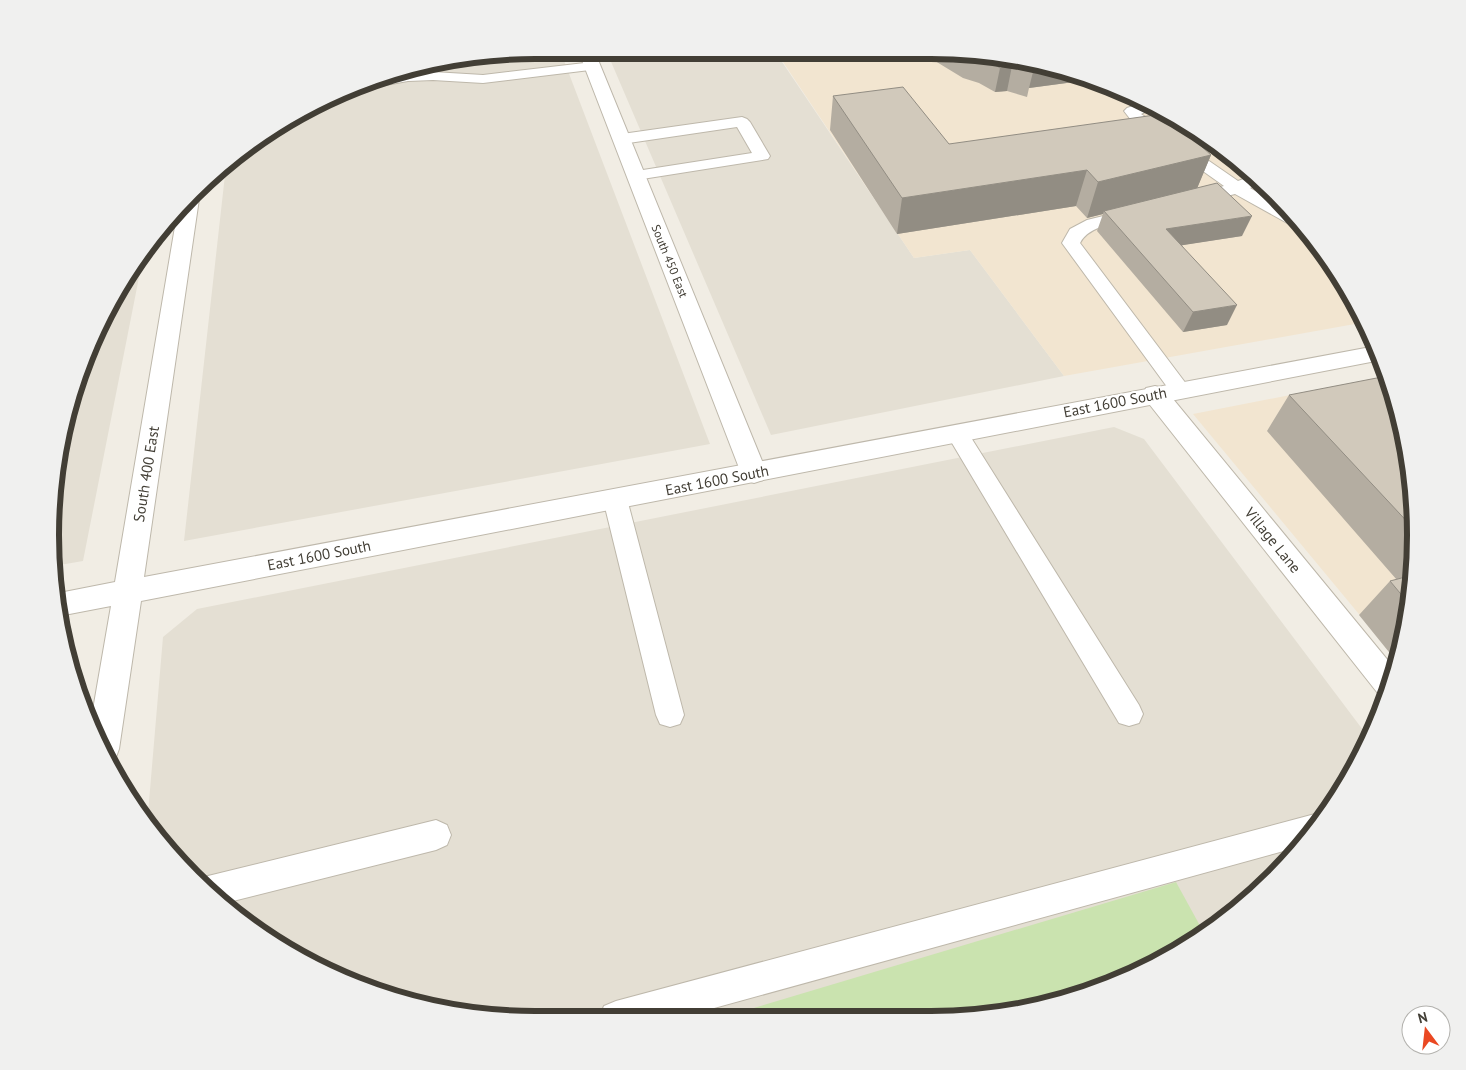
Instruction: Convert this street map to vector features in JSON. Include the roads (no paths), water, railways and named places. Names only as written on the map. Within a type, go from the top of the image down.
[{"type":"street","name":"South 450 East","points":[[590,59],[754,473]]},
{"type":"street","name":"South 400 East","points":[[105,738],[187,210]]},
{"type":"street","name":"East 1600 South","points":[[64,603],[1371,354]]},
{"type":"street","name":"Village Lane","points":[[1167,392],[1385,678]]},
{"type":"lane","points":[[402,78],[433,76],[483,79],[585,59]]},
{"type":"lane","points":[[1141,108],[1132,111],[1136,118],[1245,185],[1276,207]]},
{"type":"lane","points":[[622,139],[742,122],[762,156],[636,175]]},
{"type":"lane","points":[[1179,202],[1245,185]]},
{"type":"lane","points":[[1150,209],[1093,224],[1076,232],[1072,243],[1167,392]]},
{"type":"lane","points":[[957,433],[1129,714]]},
{"type":"lane","points":[[616,499],[670,715]]},
{"type":"lane","points":[[642,1011],[1304,831]]},
{"type":"lane","points":[[217,890],[436,835]]}]
